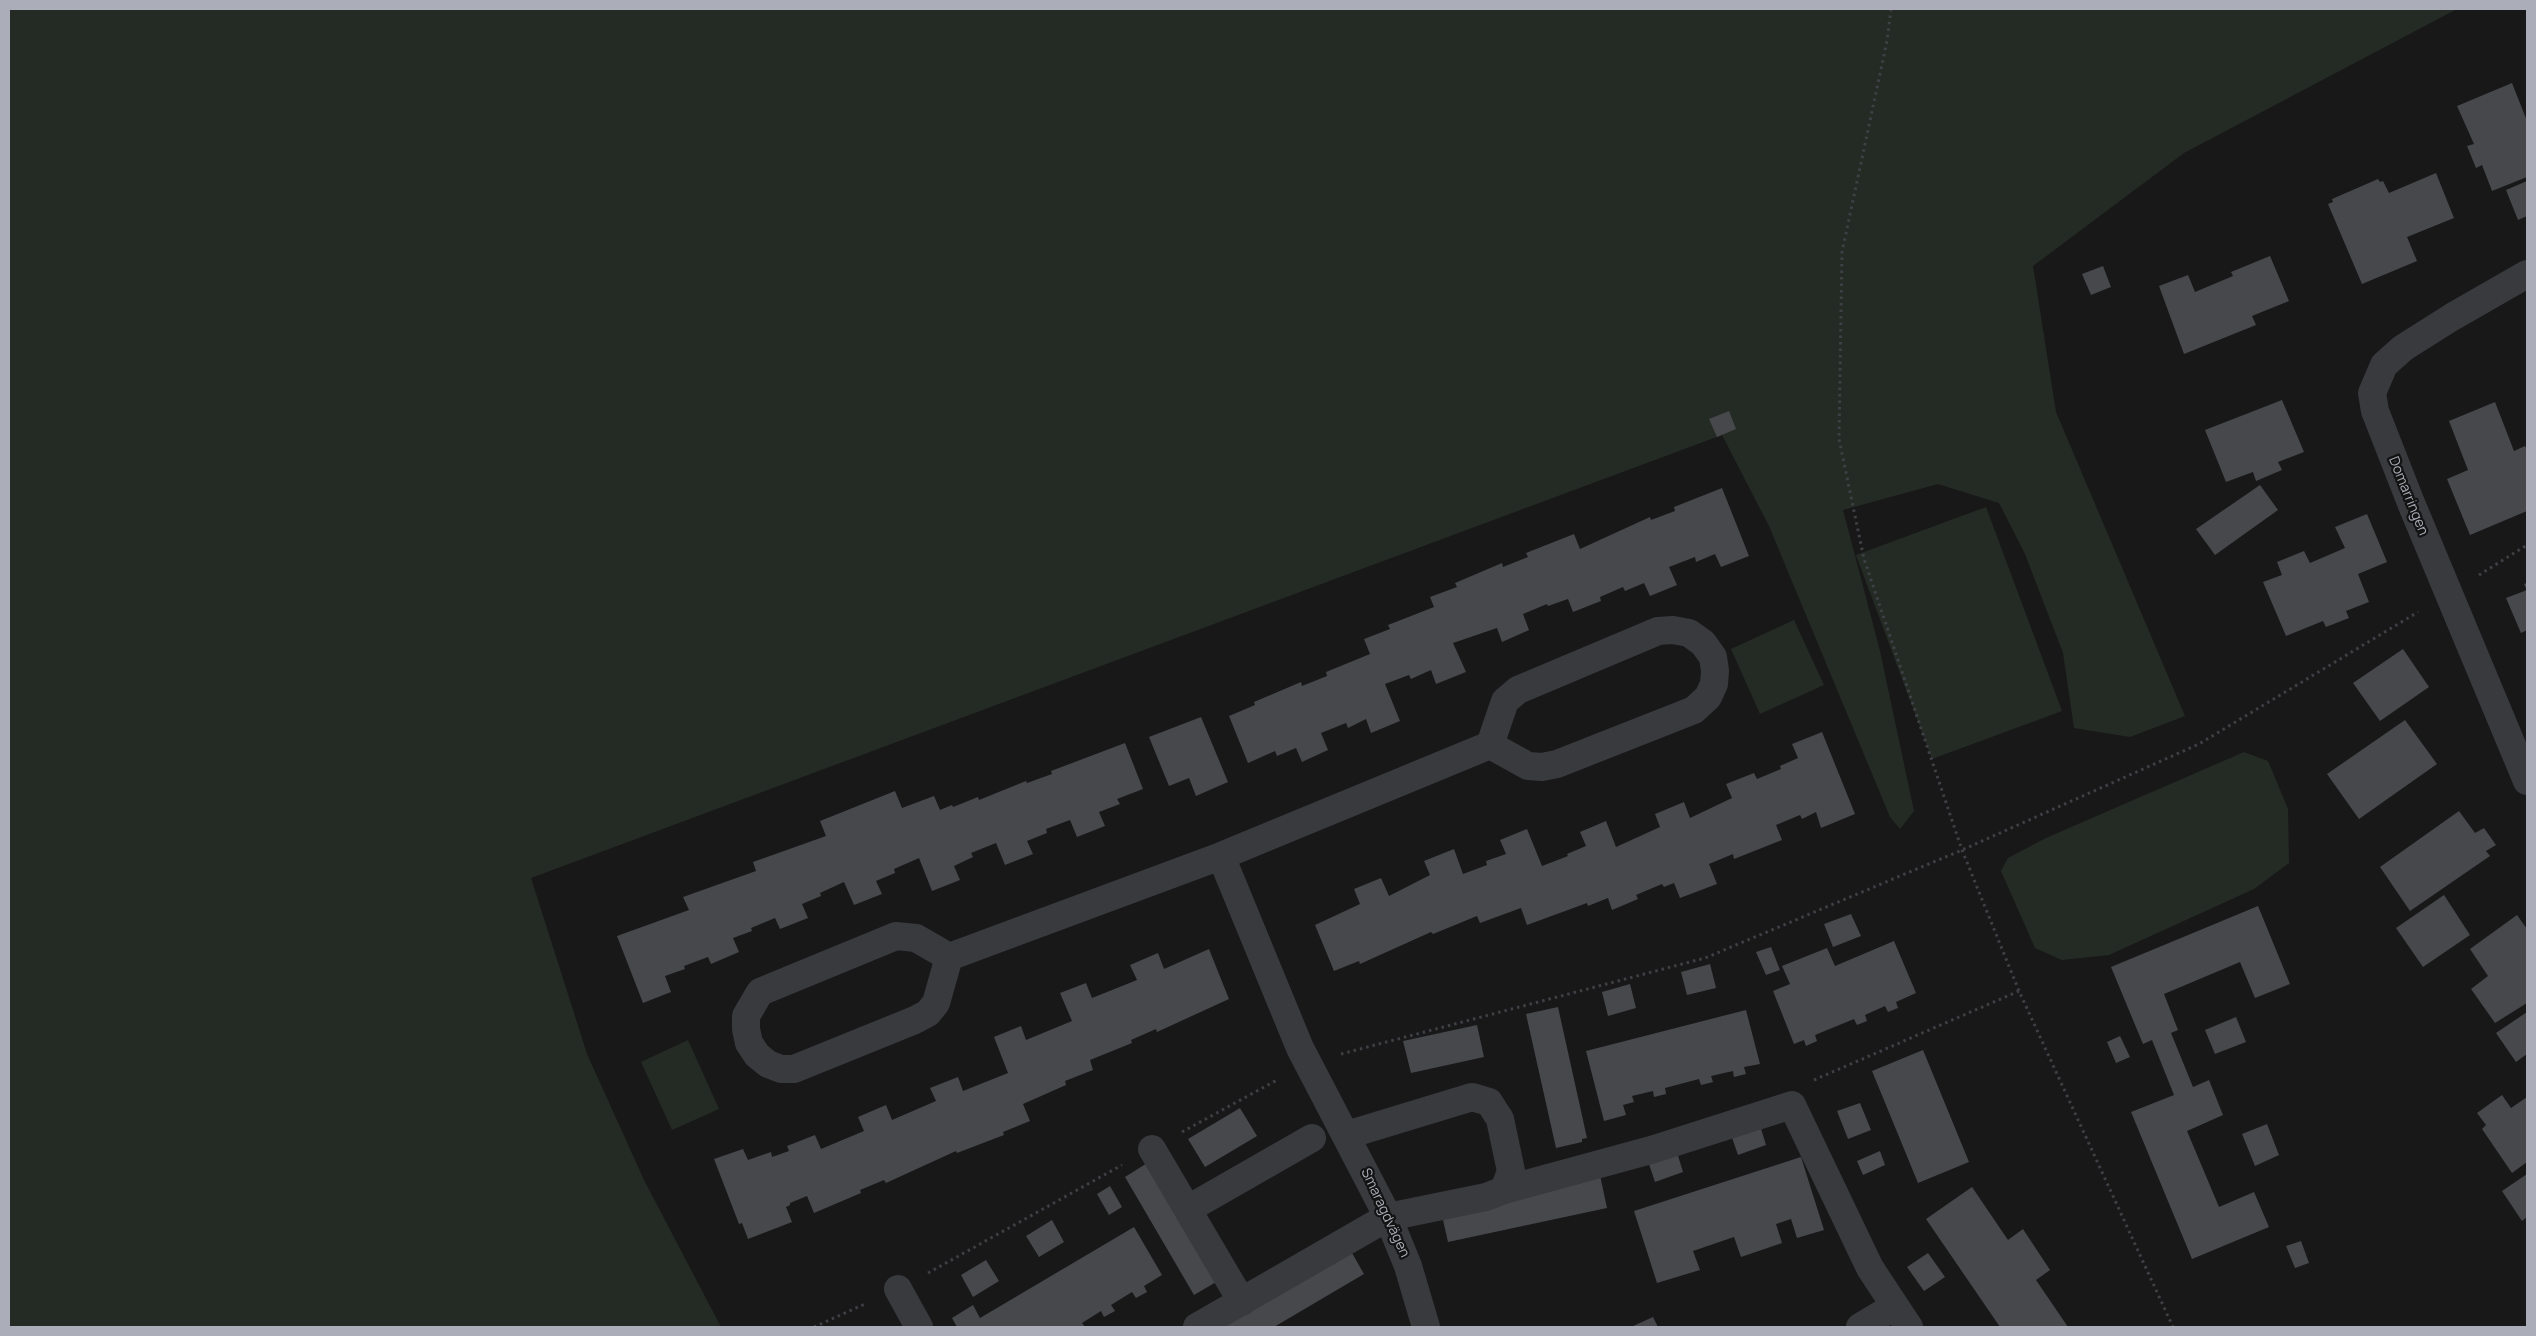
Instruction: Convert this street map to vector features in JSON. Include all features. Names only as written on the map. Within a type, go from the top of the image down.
[{"type":"street","name":"Domarringen","points":[[2527,274],[2452,317],[2403,348],[2384,365],[2372,393],[2375,411],[2382,430],[2527,781]]},
{"type":"street","points":[[949,957],[1221,856],[1490,745],[1505,701],[1518,690],[1658,631],[1673,630],[1689,633],[1704,643],[1713,657],[1714,684],[1708,697],[1694,710],[1557,764],[1542,767],[1528,766],[1490,745]]},
{"type":"street","name":"Smaragdvägen","points":[[1221,856],[1308,1063],[1347,1135],[1388,1218],[1408,1266],[1426,1327]]},
{"type":"street","points":[[896,936],[916,938],[949,957],[936,1003],[928,1013],[915,1020],[794,1069],[781,1069],[768,1064],[757,1055],[749,1043],[746,1016],[760,992],[896,936]]},
{"type":"street","points":[[1347,1135],[1472,1097],[1490,1102],[1500,1119],[1511,1171],[1504,1190]]},
{"type":"street","points":[[1197,1327],[1388,1218],[1486,1197],[1504,1190],[1651,1150],[1792,1105],[1870,1268],[1902,1317],[1860,1327]]},
{"type":"street","points":[[1188,1210],[1312,1138]]},
{"type":"street","points":[[1152,1149],[1242,1302]]},
{"type":"street","points":[[898,1289],[919,1327]]},
{"type":"path","points":[[1891,9],[1888,40],[1842,252],[1839,439],[1864,559],[1962,850],[2020,991],[2173,1327]]},
{"type":"path","points":[[814,1327],[898,1289],[1308,1063],[1705,958],[1962,850],[2199,744],[2527,545]]},
{"type":"path","points":[[1792,1105],[1792,1096],[1808,1083],[2020,991]]},
{"type":"shaded area","points":[[9,9],[2457,9],[2184,153],[2033,266],[2056,412],[2185,716],[2130,737],[2074,728],[2063,653],[2025,554],[1999,503],[1938,484],[1843,510],[1880,651],[1914,811],[1900,829],[1890,817],[1769,526],[1722,435],[531,878],[587,1054],[644,1180],[721,1327],[9,1327]]},
{"type":"shaded area","points":[[1986,507],[2062,711],[1932,759],[1856,555]]},
{"type":"shaded area","points":[[1794,620],[1824,685],[1760,714],[1731,649]]},
{"type":"shaded area","points":[[2244,752],[2268,761],[2288,809],[2289,863],[2254,889],[2109,955],[2062,960],[2035,948],[2001,871],[2008,858],[2046,838]]},
{"type":"shaded area","points":[[688,1040],[719,1109],[672,1130],[641,1062]]},
{"type":"building","points":[[2512,83],[2527,121],[2527,177],[2492,191],[2482,165],[2476,168],[2467,146],[2474,144],[2457,106]]},
{"type":"building","points":[[2436,173],[2454,218],[2407,237],[2417,261],[2362,284],[2328,204],[2333,202],[2332,199],[2378,179],[2380,182],[2383,181],[2389,193]]},
{"type":"building","points":[[2527,181],[2527,216],[2518,220],[2506,190]]},
{"type":"building","points":[[2270,256],[2289,301],[2252,316],[2256,325],[2184,354],[2159,286],[2188,275],[2195,292],[2233,276],[2231,272]]},
{"type":"building","points":[[2103,266],[2111,287],[2091,295],[2082,274]]},
{"type":"building","points":[[2282,400],[2304,452],[2278,462],[2282,470],[2256,481],[2253,472],[2226,482],[2205,430]]},
{"type":"building","points":[[2495,402],[2514,451],[2525,446],[2527,450],[2527,511],[2470,535],[2447,479],[2468,470],[2449,421]]},
{"type":"building","points":[[1729,411],[1736,429],[1717,437],[1709,419]]},
{"type":"building","points":[[2260,485],[2278,510],[2215,555],[2196,529]]},
{"type":"building","points":[[1722,488],[1749,556],[1721,567],[1715,554],[1696,562],[1695,557],[1669,567],[1677,585],[1650,596],[1644,583],[1625,591],[1623,587],[1600,597],[1601,601],[1573,612],[1568,599],[1548,606],[1547,604],[1523,614],[1529,630],[1502,642],[1497,628],[1453,643],[1466,672],[1436,684],[1431,670],[1411,679],[1409,675],[1385,684],[1400,721],[1371,733],[1366,719],[1348,728],[1346,723],[1321,733],[1328,750],[1302,762],[1296,748],[1277,756],[1275,751],[1248,763],[1229,716],[1255,705],[1254,702],[1301,682],[1302,686],[1327,676],[1326,672],[1370,654],[1364,639],[1390,629],[1388,625],[1434,607],[1430,597],[1457,587],[1455,583],[1502,563],[1503,567],[1528,557],[1526,553],[1574,534],[1580,549],[1650,517],[1651,520],[1675,511],[1674,507]]},
{"type":"building","points":[[2367,514],[2387,562],[2358,574],[2369,602],[2346,611],[2349,618],[2326,627],[2323,621],[2286,636],[2263,582],[2282,575],[2277,562],[2304,551],[2310,563],[2345,548],[2335,527]]},
{"type":"building","points":[[2527,590],[2527,630],[2521,633],[2506,598]]},
{"type":"building","points":[[2403,649],[2429,687],[2380,721],[2353,683]]},
{"type":"building","points":[[1201,717],[1228,782],[1196,796],[1189,778],[1169,786],[1149,737]]},
{"type":"building","points":[[2405,720],[2437,764],[2359,819],[2327,774]]},
{"type":"building","points":[[1822,732],[1855,814],[1821,828],[1816,812],[1802,819],[1800,815],[1776,825],[1782,840],[1734,859],[1733,854],[1709,864],[1717,884],[1680,898],[1674,883],[1664,887],[1662,884],[1636,895],[1638,899],[1612,910],[1608,898],[1588,906],[1587,903],[1527,925],[1521,908],[1480,923],[1477,916],[1433,934],[1431,932],[1360,964],[1359,961],[1334,971],[1315,925],[1360,904],[1354,889],[1381,878],[1389,896],[1430,875],[1424,861],[1454,849],[1463,874],[1487,865],[1486,861],[1506,854],[1500,840],[1527,829],[1542,866],[1568,856],[1567,854],[1586,846],[1580,832],[1606,821],[1616,847],[1660,827],[1655,814],[1684,802],[1690,818],[1732,798],[1726,784],[1754,773],[1757,779],[1781,769],[1780,766],[1798,758],[1792,744]]},
{"type":"building","points":[[1125,743],[1143,789],[1117,799],[1120,804],[1099,812],[1105,826],[1077,837],[1070,820],[1046,829],[1047,833],[1027,841],[1033,854],[1005,865],[996,843],[971,853],[973,857],[954,866],[960,880],[932,891],[919,858],[894,869],[895,873],[876,881],[882,894],[854,905],[844,882],[820,893],[821,896],[802,904],[808,918],[780,929],[775,918],[751,928],[752,931],[733,938],[739,952],[711,964],[708,957],[684,966],[685,969],[665,976],[671,992],[643,1003],[617,936],[689,910],[683,897],[756,871],[753,862],[826,836],[820,821],[895,791],[902,808],[934,796],[940,810],[952,805],[953,807],[978,797],[979,800],[1026,781],[1027,783],[1052,774],[1051,771]]},
{"type":"building","points":[[2459,811],[2475,833],[2484,828],[2496,845],[2486,851],[2490,856],[2410,911],[2380,867]]},
{"type":"building","points":[[2444,895],[2470,935],[2423,967],[2396,928]]},
{"type":"building","points":[[2258,906],[2290,984],[2255,998],[2240,962],[2164,994],[2178,1030],[2171,1033],[2193,1087],[2209,1080],[2223,1115],[2187,1131],[2219,1207],[2254,1192],[2269,1227],[2192,1259],[2131,1112],[2174,1095],[2152,1040],[2143,1044],[2111,967]]},
{"type":"building","points":[[1851,914],[1861,936],[1833,947],[1824,924]]},
{"type":"building","points":[[2517,915],[2527,929],[2527,1003],[2495,1023],[2471,989],[2488,976],[2470,949]]},
{"type":"building","points":[[1894,941],[1916,993],[1896,1002],[1898,1008],[1888,1012],[1885,1006],[1865,1015],[1867,1021],[1857,1025],[1854,1019],[1815,1035],[1817,1041],[1806,1046],[1804,1040],[1794,1044],[1773,991],[1790,984],[1782,966],[1827,948],[1835,966]]},
{"type":"building","points":[[1771,947],[1780,970],[1766,975],[1756,952]]},
{"type":"building","points":[[1209,949],[1229,999],[1157,1032],[1156,1029],[1131,1040],[1132,1043],[1090,1060],[1093,1070],[1065,1081],[1066,1085],[1023,1104],[1030,1121],[1003,1132],[1004,1135],[957,1153],[956,1151],[886,1183],[884,1180],[860,1190],[861,1193],[814,1213],[807,1196],[790,1203],[786,1207],[792,1222],[748,1239],[742,1223],[739,1224],[714,1159],[743,1149],[748,1160],[771,1152],[772,1157],[789,1151],[787,1146],[815,1135],[821,1149],[864,1131],[858,1117],[886,1105],[892,1120],[936,1101],[930,1088],[958,1077],[963,1091],[1008,1073],[994,1037],[1021,1026],[1026,1040],[1072,1021],[1060,993],[1086,983],[1092,998],[1137,980],[1130,965],[1158,953],[1164,969]]},
{"type":"building","points":[[1710,964],[1716,988],[1687,995],[1681,972]]},
{"type":"building","points":[[1630,984],[1636,1008],[1608,1016],[1602,992]]},
{"type":"building","points":[[1558,1007],[1587,1138],[1582,1139],[1582,1142],[1556,1148],[1526,1014]]},
{"type":"building","points":[[1746,1010],[1760,1064],[1744,1067],[1746,1074],[1734,1077],[1733,1071],[1711,1076],[1713,1082],[1701,1085],[1699,1079],[1665,1088],[1666,1094],[1654,1097],[1653,1091],[1632,1096],[1634,1102],[1623,1105],[1626,1115],[1604,1121],[1586,1051]]},
{"type":"building","points":[[2527,1012],[2527,1054],[2516,1062],[2496,1033]]},
{"type":"building","points":[[2236,1017],[2246,1042],[2215,1054],[2205,1030]]},
{"type":"building","points":[[1477,1025],[1484,1057],[1411,1073],[1403,1041]]},
{"type":"building","points":[[2120,1036],[2130,1057],[2116,1063],[2107,1042]]},
{"type":"building","points":[[1923,1050],[1969,1162],[1918,1183],[1872,1071]]},
{"type":"building","points":[[2502,1095],[2511,1108],[2527,1097],[2527,1162],[2512,1173],[2482,1129],[2486,1125],[2477,1113]]},
{"type":"building","points":[[1860,1103],[1871,1130],[1848,1139],[1837,1111]]},
{"type":"building","points":[[1240,1108],[1257,1136],[1205,1167],[1188,1139]]},
{"type":"building","points":[[1759,1122],[1766,1145],[1738,1155],[1730,1132]]},
{"type":"building","points":[[2267,1124],[2279,1155],[2255,1166],[2242,1134]]},
{"type":"building","points":[[1676,1149],[1683,1172],[1655,1182],[1647,1158]]},
{"type":"building","points":[[1880,1151],[1885,1165],[1863,1175],[1857,1161]]},
{"type":"building","points":[[1801,1157],[1824,1230],[1797,1238],[1791,1219],[1776,1224],[1782,1243],[1741,1257],[1734,1237],[1693,1251],[1700,1270],[1657,1283],[1634,1211]]},
{"type":"building","points":[[1152,1160],[1223,1278],[1194,1295],[1125,1177]]},
{"type":"building","points":[[2527,1174],[2527,1217],[2522,1221],[2502,1191]]},
{"type":"building","points":[[1600,1175],[1607,1208],[1448,1242],[1441,1211]]},
{"type":"building","points":[[1110,1186],[1122,1207],[1109,1215],[1097,1194]]},
{"type":"building","points":[[1972,1187],[2008,1240],[2023,1229],[2050,1270],[2036,1280],[2068,1327],[2000,1327],[1926,1219]]},
{"type":"building","points":[[1052,1220],[1064,1242],[1039,1257],[1026,1236]]},
{"type":"building","points":[[1134,1227],[1162,1275],[1144,1286],[1147,1292],[1136,1298],[1132,1292],[1111,1305],[1115,1311],[1104,1317],[1101,1311],[1082,1323],[1085,1327],[957,1327],[952,1318],[973,1305],[980,1318]]},
{"type":"building","points":[[2301,1241],[2309,1263],[2295,1268],[2286,1246]]},
{"type":"building","points":[[1348,1246],[1364,1274],[1274,1327],[1223,1327]]},
{"type":"building","points":[[1928,1253],[1945,1277],[1924,1291],[1907,1267]]},
{"type":"building","points":[[986,1260],[999,1281],[973,1297],[961,1275]]},
{"type":"building","points":[[1653,1317],[1658,1327],[1631,1327]]}]
